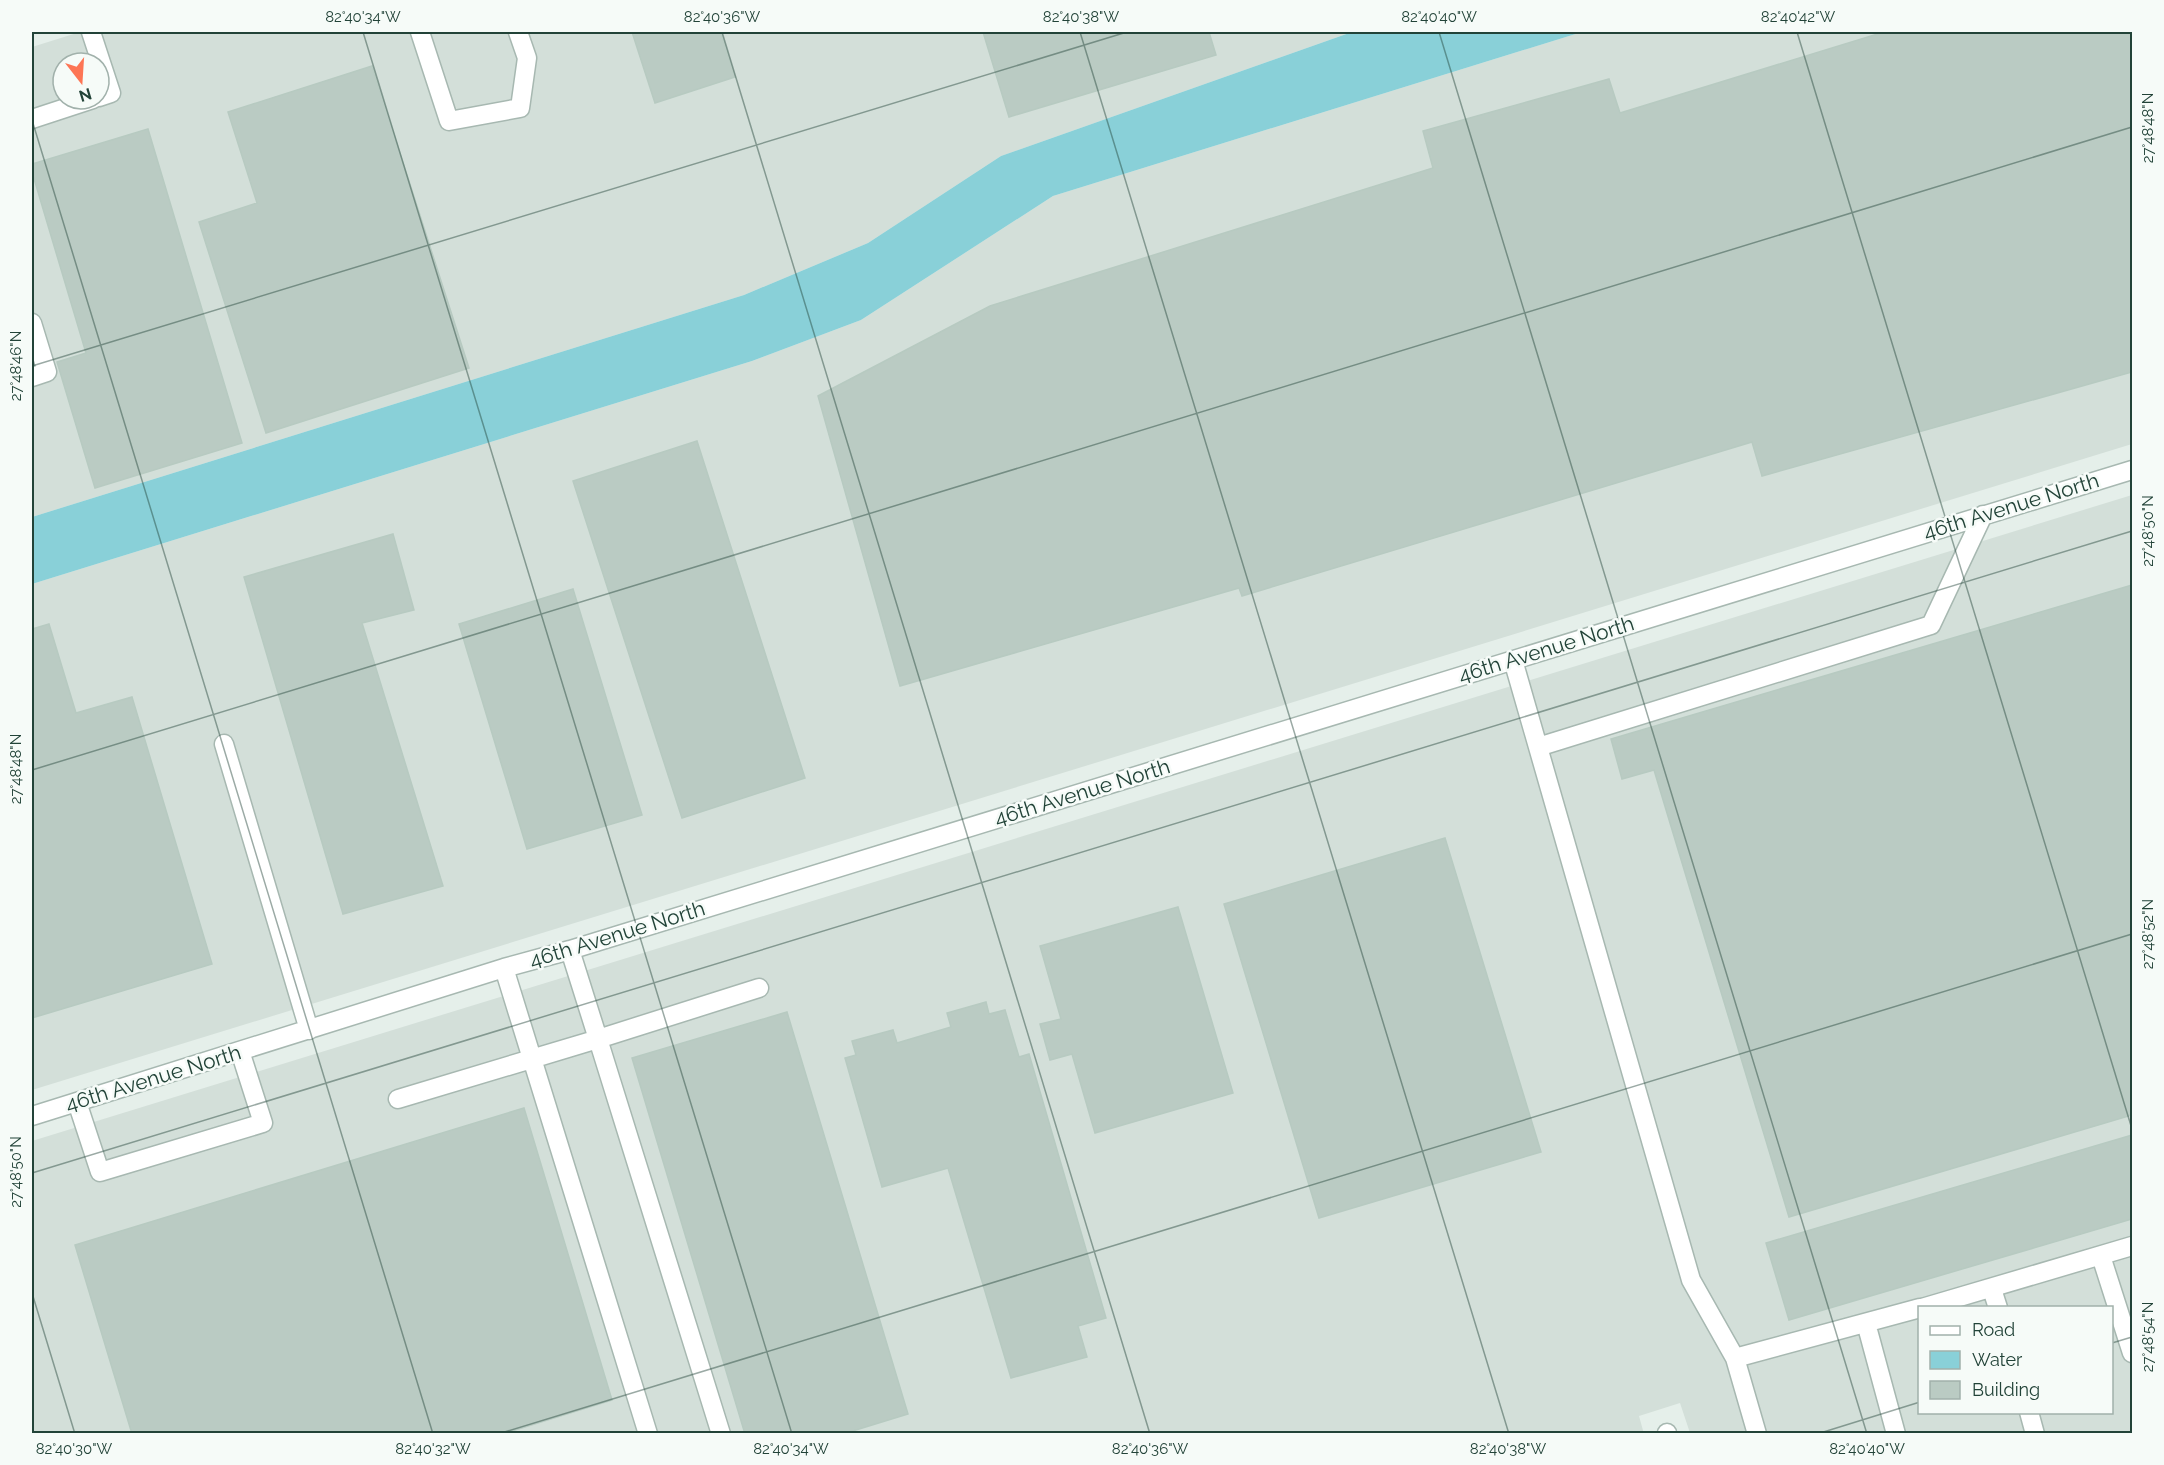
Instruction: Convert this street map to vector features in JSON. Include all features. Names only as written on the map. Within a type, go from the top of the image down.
[{"type":"street","points":[[91,32],[97,51]]},
{"type":"street","points":[[420,32],[449,121],[520,108],[526,58],[518,32]]},
{"type":"street","points":[[32,119],[56,111]]},
{"type":"street","points":[[32,323],[47,372],[32,377]]},
{"type":"street","name":"46th Avenue North","points":[[32,1116],[504,968],[570,950],[2133,470]]},
{"type":"street","points":[[1538,747],[1931,625],[1983,515]]},
{"type":"street","points":[[1513,660],[1691,1280],[1735,1359],[1757,1434]]},
{"type":"street","points":[[224,744],[309,1030]]},
{"type":"street","points":[[570,950],[722,1434]]},
{"type":"street","points":[[504,968],[648,1434]]},
{"type":"street","points":[[398,1099],[759,988]]},
{"type":"street","points":[[77,1102],[100,1172],[263,1123],[240,1051]]},
{"type":"street","points":[[1928,1306],[2133,1246]]},
{"type":"street","points":[[2101,1256],[2133,1353]]},
{"type":"street","points":[[1992,1288],[1997,1306]]},
{"type":"street","points":[[1735,1359],[1918,1309]]},
{"type":"street","points":[[1866,1323],[1896,1434]]},
{"type":"street","points":[[2029,1414],[2035,1434]]},
{"type":"shaded area","points":[[80,32],[1352,32],[1001,156],[868,243],[744,295],[32,517],[32,47]]},
{"type":"shaded area","points":[[1582,32],[2132,32],[2132,444],[32,1090],[32,584],[752,361],[861,320],[1053,196]]},
{"type":"shaded area","points":[[2132,495],[2132,1433],[1690,1433],[1680,1403],[1639,1416],[1644,1434],[32,1434],[32,1141]]},
{"type":"water","points":[[1352,32],[1582,32],[1053,196],[861,320],[752,361],[32,584],[32,517],[744,295],[868,243],[1001,156]]},
{"type":"building","points":[[632,32],[721,32],[735,77],[655,103]]},
{"type":"building","points":[[983,32],[1209,32],[1216,55],[1009,117]]},
{"type":"building","points":[[1884,32],[2132,32],[2132,372],[1762,476],[1752,442],[1242,596],[1239,588],[900,686],[818,396],[990,306],[1433,168],[1423,131],[1609,79],[1620,113]]},
{"type":"building","points":[[372,66],[469,368],[266,433],[199,222],[257,203],[228,112]]},
{"type":"building","points":[[148,129],[242,443],[95,488],[57,362],[86,353],[32,172],[32,164]]},
{"type":"building","points":[[697,441],[805,778],[682,818],[573,481]]},
{"type":"building","points":[[393,534],[414,610],[362,623],[443,886],[343,914],[244,577]]},
{"type":"building","points":[[2132,585],[2132,1115],[1789,1217],[1654,770],[1622,779],[1611,739]]},
{"type":"building","points":[[573,589],[642,815],[527,849],[459,624]]},
{"type":"building","points":[[49,624],[76,713],[132,697],[212,964],[32,1018],[32,629]]},
{"type":"building","points":[[1445,838],[1541,1152],[1319,1218],[1224,904]]},
{"type":"building","points":[[1178,907],[1233,1093],[1095,1133],[1072,1054],[1050,1060],[1040,1024],[1061,1019],[1040,946]]},
{"type":"building","points":[[986,1002],[989,1014],[1005,1010],[1019,1057],[1029,1054],[1106,1318],[1078,1326],[1087,1357],[1011,1378],[948,1168],[882,1187],[845,1058],[856,1055],[852,1041],[893,1030],[897,1043],[951,1027],[947,1013]]},
{"type":"building","points":[[787,1012],[908,1414],[843,1434],[745,1434],[632,1058]]},
{"type":"building","points":[[524,1108],[612,1400],[502,1434],[132,1434],[75,1245]]},
{"type":"building","points":[[2132,1135],[2132,1219],[1789,1320],[1766,1243]]}]
